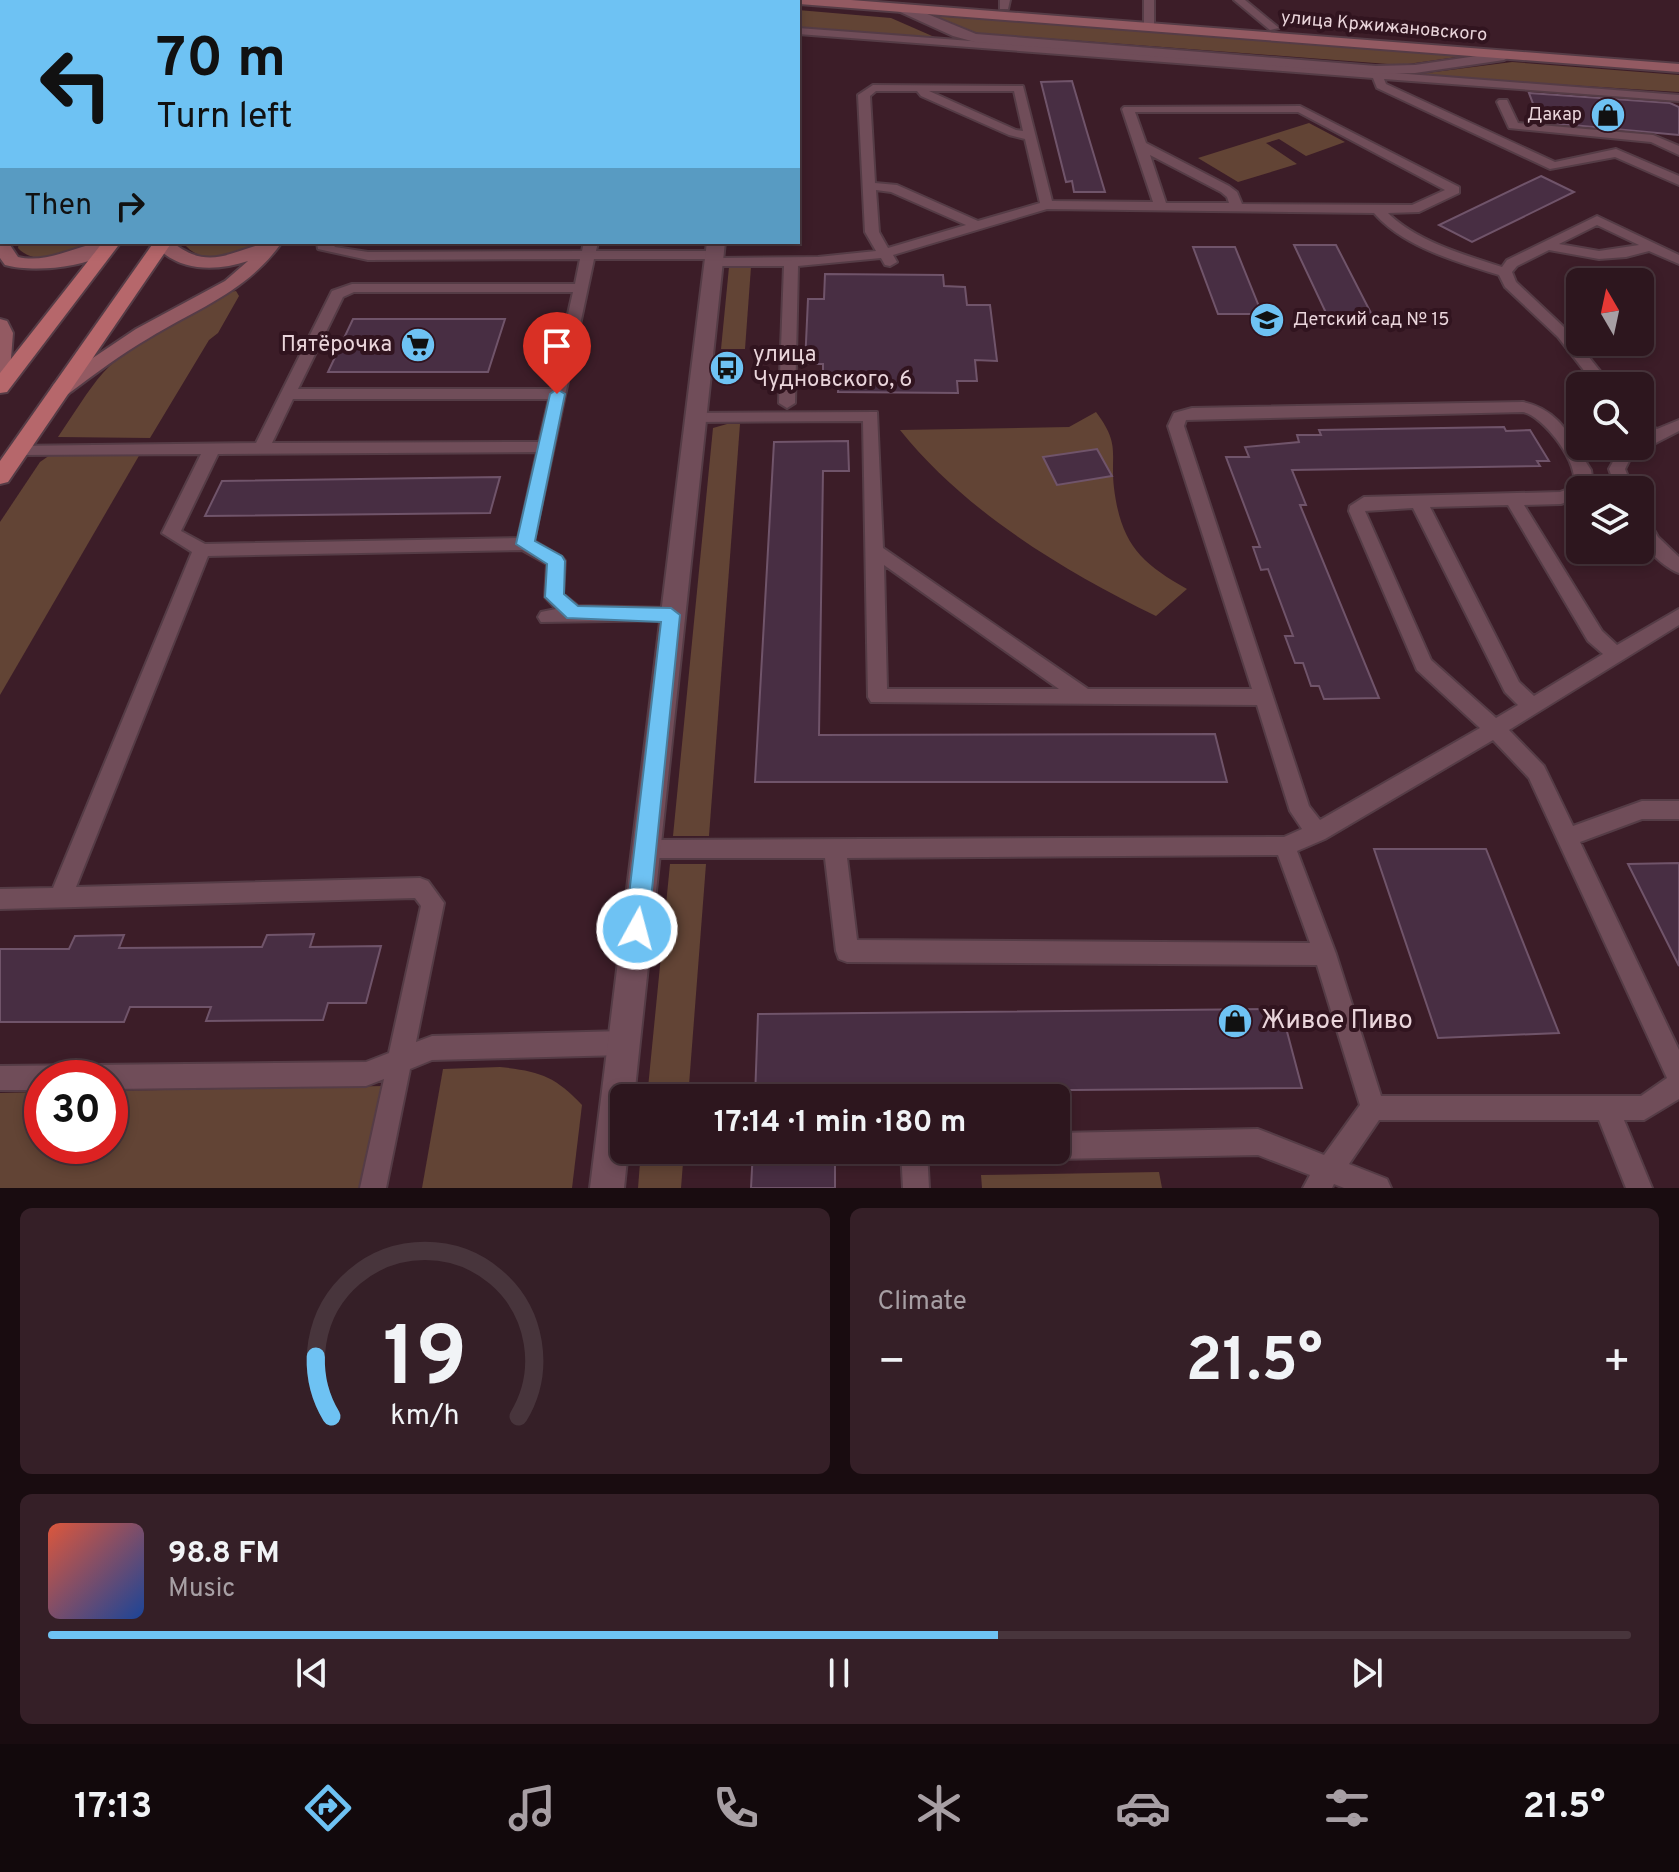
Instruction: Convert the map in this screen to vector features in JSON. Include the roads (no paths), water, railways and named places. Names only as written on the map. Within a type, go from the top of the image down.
[{"type":"main road","points":[[0,387],[110,244]]},
{"type":"main road","points":[[0,477],[161,244]]},
{"type":"street","name":"улица Кржижановского","points":[[800,0],[1004,8],[1504,56],[1679,68]]},
{"type":"street","points":[[904,4],[958,33],[975,38],[1376,72],[1504,56]]},
{"type":"street","name":"улица Кржижановского","points":[[1148,22],[1274,28],[1679,59]]},
{"type":"street","points":[[1,244],[11,261],[41,265],[72,258],[108,244]]},
{"type":"street","points":[[163,244],[186,262],[202,264],[239,259],[268,244]]},
{"type":"street","points":[[61,389],[144,333],[219,294],[262,260],[271,244]]},
{"type":"street","points":[[607,1188],[714,253]]},
{"type":"street","points":[[0,325],[3,333],[0,371]]},
{"type":"lane","points":[[1148,22],[1149,0]]},
{"type":"lane","points":[[1239,0],[1274,28]]},
{"type":"lane","points":[[800,31],[1376,72],[1679,98]]},
{"type":"lane","points":[[1376,72],[1381,86],[1554,166],[1616,153],[1679,181]]},
{"type":"lane","points":[[921,87],[925,94],[1013,133],[1030,136]]},
{"type":"lane","points":[[887,258],[872,232],[864,95],[873,88],[1019,88],[1047,205]]},
{"type":"lane","points":[[1503,102],[1513,126],[1653,139],[1679,151]]},
{"type":"lane","points":[[324,244],[332,250],[368,256],[590,248],[714,253],[791,261],[849,260],[887,258],[976,225],[1047,205],[1414,209],[1455,190],[1300,109],[1128,109],[1161,206]]},
{"type":"lane","points":[[1140,145],[1225,189],[1233,195],[1237,207]]},
{"type":"lane","points":[[870,186],[893,188],[976,225]]},
{"type":"lane","points":[[1378,209],[1392,225],[1465,260],[1505,272]]},
{"type":"lane","points":[[1505,272],[1512,263],[1597,220],[1679,260]]},
{"type":"lane","points":[[1548,245],[1569,252],[1630,254],[1649,246]]},
{"type":"lane","points":[[525,544],[590,248]]},
{"type":"lane","points":[[787,403],[791,261]]},
{"type":"lane","points":[[1505,272],[1510,284],[1563,334],[1593,372]]},
{"type":"lane","points":[[262,448],[337,294],[352,288],[581,288]]},
{"type":"lane","points":[[288,394],[557,394]]},
{"type":"lane","points":[[1318,832],[1300,811],[1176,426],[1180,417],[1192,413],[1523,407],[1537,410],[1549,418],[1583,470],[1583,476]]},
{"type":"lane","points":[[694,417],[879,415],[874,550],[878,697],[1264,697]]},
{"type":"lane","points":[[1656,436],[1679,425]]},
{"type":"lane","points":[[19,450],[548,447]]},
{"type":"lane","points":[[212,449],[171,533],[202,550],[525,544],[556,561],[554,597],[574,613]]},
{"type":"lane","points":[[1566,496],[1513,500],[1364,503],[1358,506],[1357,511],[1424,665],[1537,772],[1679,1077]]},
{"type":"lane","points":[[1513,500],[1595,636],[1616,655]]},
{"type":"lane","points":[[1419,503],[1512,687],[1532,707]]},
{"type":"lane","points":[[1654,548],[1679,567]]},
{"type":"lane","points":[[61,896],[202,550]]},
{"type":"lane","points":[[874,550],[1083,696]]},
{"type":"lane","points":[[547,617],[574,613],[671,615]]},
{"type":"lane","points":[[646,849],[1285,846],[1318,832],[1532,707],[1679,616]]},
{"type":"lane","points":[[1569,837],[1642,810],[1679,810]]},
{"type":"lane","points":[[1285,846],[1325,954],[1373,1108]]},
{"type":"lane","points":[[835,847],[847,951],[1325,954]]},
{"type":"lane","points":[[0,899],[420,888],[433,903],[373,1188]]},
{"type":"lane","points":[[0,1078],[366,1074],[432,1048],[624,1043]]},
{"type":"lane","points":[[1373,1108],[1644,1108],[1679,1084]]},
{"type":"lane","points":[[1322,1179],[1373,1108]]},
{"type":"lane","points":[[1607,1109],[1639,1188]]},
{"type":"lane","points":[[1070,1146],[1258,1142],[1322,1179],[1378,1188]]},
{"type":"lane","points":[[915,1164],[916,1188]]},
{"type":"place","name":"Дакар","points":[[1608,115]]},
{"type":"place","name":"Детский сад № 15","points":[[1267,320]]},
{"type":"place","name":"Пятёрочка","points":[[418,345]]},
{"type":"place","name":"улица Чудновского, 6","points":[[727,368]]},
{"type":"place","name":"Живое Пиво","points":[[1235,1021]]}]
